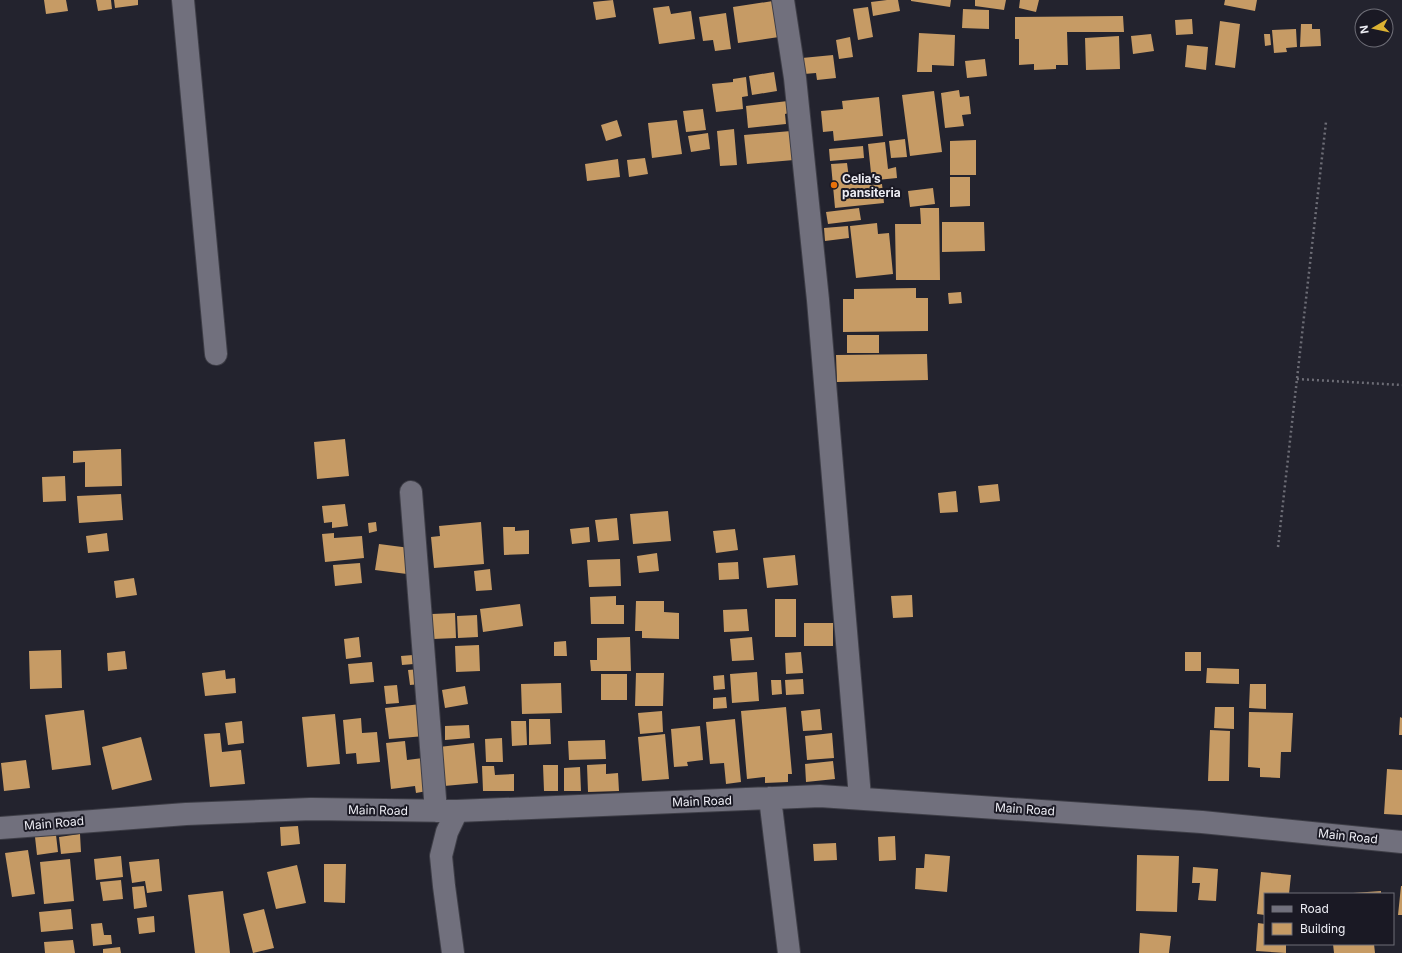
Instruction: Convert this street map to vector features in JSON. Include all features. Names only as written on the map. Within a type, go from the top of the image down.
[{"type":"street","points":[[183,0],[216,354]]},
{"type":"street","points":[[783,0],[795,78],[818,300],[860,797]]},
{"type":"street","points":[[411,492],[447,811],[447,832],[442,856],[444,886],[453,953]]},
{"type":"street","name":"Main Road","points":[[0,828],[186,814],[295,810],[447,811],[820,796],[860,797],[1202,822],[1402,842]]},
{"type":"street","points":[[770,798],[789,953]]},
{"type":"path","points":[[1278,547],[1326,122]]},
{"type":"path","points":[[1297,378],[1402,385]]},
{"type":"building","points":[[44,0],[66,0],[68,11],[46,14]]},
{"type":"building","points":[[96,0],[111,0],[112,9],[98,11]]},
{"type":"building","points":[[114,0],[138,0],[138,5],[115,8]]},
{"type":"building","points":[[613,0],[616,17],[596,20],[593,2]]},
{"type":"building","points":[[898,0],[900,11],[873,16],[871,2]]},
{"type":"building","points":[[911,0],[951,0],[950,7]]},
{"type":"building","points":[[975,0],[1006,0],[1004,10],[975,6]]},
{"type":"building","points":[[1020,0],[1039,0],[1036,12],[1019,8]]},
{"type":"building","points":[[1225,0],[1257,0],[1255,11],[1224,5]]},
{"type":"building","points":[[773,1],[779,37],[738,43],[733,7]]},
{"type":"building","points":[[669,6],[671,14],[691,11],[695,39],[659,44],[653,8]]},
{"type":"building","points":[[868,7],[873,37],[858,40],[853,9]]},
{"type":"building","points":[[963,9],[989,10],[989,29],[962,28]]},
{"type":"building","points":[[726,13],[731,49],[715,51],[713,40],[703,41],[699,17]]},
{"type":"building","points":[[1123,16],[1124,32],[1067,32],[1068,65],[1056,65],[1056,69],[1034,70],[1034,64],[1019,65],[1019,39],[1015,39],[1015,17]]},
{"type":"building","points":[[1192,19],[1193,34],[1176,35],[1175,20]]},
{"type":"building","points":[[1220,21],[1240,24],[1235,68],[1215,65]]},
{"type":"building","points":[[1301,24],[1312,24],[1312,29],[1320,29],[1321,46],[1300,47]]},
{"type":"building","points":[[1296,29],[1297,47],[1286,48],[1287,52],[1274,53],[1272,30]]},
{"type":"building","points":[[919,33],[955,35],[954,66],[932,65],[932,72],[917,72]]},
{"type":"building","points":[[1151,34],[1154,51],[1133,54],[1131,36]]},
{"type":"building","points":[[1264,34],[1270,34],[1271,45],[1265,46]]},
{"type":"building","points":[[1119,36],[1120,69],[1086,70],[1085,38]]},
{"type":"building","points":[[850,37],[853,57],[839,59],[836,40]]},
{"type":"building","points":[[1187,45],[1208,47],[1206,70],[1185,67]]},
{"type":"building","points":[[833,55],[836,78],[817,80],[816,73],[804,74],[802,58]]},
{"type":"building","points":[[985,59],[987,76],[967,78],[965,61]]},
{"type":"building","points":[[774,72],[777,91],[752,95],[749,76]]},
{"type":"building","points":[[746,77],[748,96],[742,97],[743,109],[716,112],[712,84],[733,82],[733,79]]},
{"type":"building","points":[[959,90],[960,97],[969,96],[971,114],[962,115],[964,126],[945,128],[941,93]]},
{"type":"building","points":[[934,91],[942,152],[910,156],[902,95]]},
{"type":"building","points":[[879,97],[883,136],[834,141],[833,131],[823,132],[821,111],[843,109],[842,101]]},
{"type":"building","points":[[788,101],[789,113],[785,114],[786,124],[748,128],[746,106]]},
{"type":"building","points":[[703,109],[706,130],[686,132],[683,111]]},
{"type":"building","points":[[617,120],[622,136],[606,141],[601,125]]},
{"type":"building","points":[[677,120],[682,154],[652,158],[648,123]]},
{"type":"building","points":[[734,129],[737,165],[720,166],[717,131]]},
{"type":"building","points":[[791,131],[794,160],[747,164],[744,135]]},
{"type":"building","points":[[708,133],[710,149],[691,152],[688,136]]},
{"type":"building","points":[[905,139],[907,157],[891,158],[889,141]]},
{"type":"building","points":[[976,140],[976,175],[950,175],[950,141]]},
{"type":"building","points":[[885,142],[888,169],[896,167],[897,178],[877,180],[876,173],[871,173],[868,144]]},
{"type":"building","points":[[863,146],[864,158],[830,161],[829,149]]},
{"type":"building","points":[[645,158],[648,174],[629,177],[627,160]]},
{"type":"building","points":[[618,159],[620,177],[587,181],[585,164]]},
{"type":"building","points":[[847,163],[849,178],[870,176],[871,185],[882,184],[884,203],[835,208],[831,164]]},
{"type":"building","points":[[950,177],[970,177],[970,206],[950,207]]},
{"type":"building","points":[[933,188],[935,204],[910,207],[908,191]]},
{"type":"building","points":[[859,208],[861,220],[828,224],[826,212]]},
{"type":"building","points":[[920,208],[939,208],[940,280],[896,280],[895,224],[921,224]]},
{"type":"building","points":[[942,222],[984,222],[985,251],[942,252]]},
{"type":"building","points":[[877,223],[878,234],[889,233],[893,274],[856,278],[850,226]]},
{"type":"building","points":[[848,226],[849,238],[825,241],[824,228]]},
{"type":"building","points":[[916,288],[916,298],[928,298],[928,331],[843,332],[843,299],[854,299],[854,289]]},
{"type":"building","points":[[961,292],[962,303],[949,304],[948,293]]},
{"type":"building","points":[[847,335],[879,335],[879,353],[847,353]]},
{"type":"building","points":[[927,354],[928,380],[837,382],[836,355]]},
{"type":"building","points":[[345,439],[349,476],[317,479],[314,442]]},
{"type":"building","points":[[121,449],[122,486],[85,487],[85,462],[73,463],[73,451]]},
{"type":"building","points":[[65,476],[66,501],[43,502],[42,477]]},
{"type":"building","points":[[998,484],[1000,501],[980,503],[978,486]]},
{"type":"building","points":[[956,491],[958,512],[940,513],[938,493]]},
{"type":"building","points":[[121,494],[123,520],[79,523],[77,496]]},
{"type":"building","points":[[345,504],[348,526],[332,528],[332,522],[324,523],[322,506]]},
{"type":"building","points":[[668,511],[671,541],[633,544],[630,514]]},
{"type":"building","points":[[617,518],[619,540],[598,542],[595,520]]},
{"type":"building","points":[[376,522],[377,531],[369,533],[368,523]]},
{"type":"building","points":[[481,522],[484,564],[434,568],[431,537],[440,536],[439,526]]},
{"type":"building","points":[[503,527],[515,527],[515,531],[529,530],[529,554],[504,555]]},
{"type":"building","points":[[589,527],[590,542],[572,544],[570,529]]},
{"type":"building","points":[[735,529],[738,550],[716,553],[713,531]]},
{"type":"building","points":[[107,533],[109,551],[88,553],[86,536]]},
{"type":"building","points":[[334,533],[334,538],[362,536],[364,558],[325,562],[322,534]]},
{"type":"building","points":[[379,544],[410,548],[407,574],[375,570]]},
{"type":"building","points":[[657,553],[659,571],[639,573],[637,556]]},
{"type":"building","points":[[795,555],[798,585],[767,588],[763,558]]},
{"type":"building","points":[[620,559],[621,586],[589,587],[587,560]]},
{"type":"building","points":[[738,562],[739,579],[719,580],[718,563]]},
{"type":"building","points":[[360,563],[362,583],[335,586],[333,565]]},
{"type":"building","points":[[490,569],[492,590],[476,591],[474,571]]},
{"type":"building","points":[[134,578],[137,595],[116,598],[114,581]]},
{"type":"building","points":[[912,595],[913,617],[893,618],[891,596]]},
{"type":"building","points":[[616,596],[616,605],[624,605],[624,624],[591,624],[590,597]]},
{"type":"building","points":[[775,599],[796,599],[796,637],[775,637]]},
{"type":"building","points":[[636,601],[664,601],[664,612],[679,613],[679,639],[642,638],[642,631],[635,631]]},
{"type":"building","points":[[520,604],[523,626],[483,632],[480,609]]},
{"type":"building","points":[[747,609],[749,631],[724,632],[723,610]]},
{"type":"building","points":[[455,613],[456,638],[433,639],[432,614]]},
{"type":"building","points":[[477,615],[478,637],[458,638],[457,616]]},
{"type":"building","points":[[804,623],[833,623],[833,646],[804,646]]},
{"type":"building","points":[[359,637],[361,657],[346,659],[344,639]]},
{"type":"building","points":[[630,637],[631,671],[591,671],[590,660],[597,660],[597,638]]},
{"type":"building","points":[[752,637],[754,660],[732,661],[730,639]]},
{"type":"building","points":[[566,641],[567,656],[554,656],[554,642]]},
{"type":"building","points":[[479,645],[480,671],[456,672],[455,646]]},
{"type":"building","points":[[61,650],[62,688],[30,689],[29,651]]},
{"type":"building","points":[[125,651],[127,669],[108,671],[107,653]]},
{"type":"building","points":[[801,652],[803,673],[786,674],[785,653]]},
{"type":"building","points":[[1185,652],[1201,652],[1201,671],[1185,671]]},
{"type":"building","points":[[413,655],[414,664],[402,665],[401,656]]},
{"type":"building","points":[[372,662],[374,682],[350,684],[348,664]]},
{"type":"building","points":[[1207,668],[1239,669],[1239,684],[1206,683]]},
{"type":"building","points":[[420,669],[421,684],[410,685],[408,670]]},
{"type":"building","points":[[225,670],[226,679],[235,678],[236,693],[205,696],[202,673]]},
{"type":"building","points":[[757,672],[759,701],[732,703],[730,674]]},
{"type":"building","points":[[636,673],[664,673],[663,706],[635,706]]},
{"type":"building","points":[[601,674],[627,674],[627,700],[601,700]]},
{"type":"building","points":[[724,675],[725,689],[714,690],[713,676]]},
{"type":"building","points":[[803,679],[804,694],[786,695],[785,680]]},
{"type":"building","points":[[771,680],[781,680],[782,694],[772,695]]},
{"type":"building","points":[[561,683],[562,713],[522,714],[521,684]]},
{"type":"building","points":[[1250,684],[1266,684],[1266,709],[1249,708]]},
{"type":"building","points":[[397,685],[399,703],[386,704],[384,686]]},
{"type":"building","points":[[465,686],[468,704],[445,708],[442,690]]},
{"type":"building","points":[[726,697],[727,708],[713,709],[713,698]]},
{"type":"building","points":[[421,704],[425,736],[389,739],[385,708]]},
{"type":"building","points":[[786,707],[792,774],[788,774],[788,782],[765,783],[765,777],[747,779],[741,711]]},
{"type":"building","points":[[1215,707],[1234,707],[1234,729],[1214,728]]},
{"type":"building","points":[[820,709],[822,730],[803,731],[801,711]]},
{"type":"building","points":[[84,710],[91,765],[52,770],[45,715]]},
{"type":"building","points":[[662,711],[663,732],[640,734],[638,713]]},
{"type":"building","points":[[1249,712],[1293,713],[1291,752],[1281,752],[1280,778],[1260,777],[1260,768],[1248,767]]},
{"type":"building","points":[[335,714],[340,764],[307,767],[302,717]]},
{"type":"building","points":[[1400,717],[1402,718],[1402,735],[1399,735]]},
{"type":"building","points":[[361,718],[362,733],[377,732],[380,762],[357,764],[356,753],[346,754],[343,720]]},
{"type":"building","points":[[529,719],[550,719],[551,744],[529,745]]},
{"type":"building","points":[[735,719],[741,782],[726,784],[724,763],[710,764],[706,722]]},
{"type":"building","points":[[242,721],[244,743],[228,745],[225,723]]},
{"type":"building","points":[[511,721],[526,721],[527,745],[512,746]]},
{"type":"building","points":[[469,725],[470,738],[445,740],[445,726]]},
{"type":"building","points":[[700,726],[703,760],[687,762],[688,766],[674,767],[671,729]]},
{"type":"building","points":[[1210,730],[1230,731],[1229,781],[1208,781]]},
{"type":"building","points":[[220,733],[222,752],[241,750],[245,784],[210,787],[204,734]]},
{"type":"building","points":[[832,733],[834,758],[807,760],[805,736]]},
{"type":"building","points":[[665,734],[669,779],[642,781],[638,737]]},
{"type":"building","points":[[141,737],[152,780],[112,790],[102,747]]},
{"type":"building","points":[[502,738],[503,762],[486,762],[485,739]]},
{"type":"building","points":[[605,740],[606,759],[569,760],[568,741]]},
{"type":"building","points":[[405,741],[407,760],[423,758],[427,791],[416,793],[415,786],[391,789],[386,743]]},
{"type":"building","points":[[474,743],[478,783],[444,786],[439,747]]},
{"type":"building","points":[[26,760],[30,788],[4,791],[1,763]]},
{"type":"building","points":[[833,761],[835,779],[806,782],[805,764]]},
{"type":"building","points":[[606,764],[606,774],[618,773],[619,791],[588,792],[587,765]]},
{"type":"building","points":[[543,765],[558,765],[558,791],[544,791]]},
{"type":"building","points":[[482,766],[494,766],[495,775],[514,774],[514,791],[483,791]]},
{"type":"building","points":[[580,767],[581,791],[564,791],[564,768]]},
{"type":"building","points":[[1387,769],[1402,770],[1402,815],[1384,814]]},
{"type":"building","points":[[298,826],[300,844],[281,846],[280,827]]},
{"type":"building","points":[[80,834],[81,852],[61,854],[59,837]]},
{"type":"building","points":[[56,835],[58,852],[37,855],[35,837]]},
{"type":"building","points":[[895,836],[896,860],[879,861],[878,837]]},
{"type":"building","points":[[836,843],[837,860],[814,861],[813,844]]},
{"type":"building","points":[[28,850],[35,894],[12,897],[5,853]]},
{"type":"building","points":[[925,854],[950,856],[947,892],[915,889],[916,868],[924,868]]},
{"type":"building","points":[[1137,855],[1179,856],[1177,912],[1136,911]]},
{"type":"building","points":[[121,856],[123,877],[96,880],[94,859]]},
{"type":"building","points":[[70,859],[74,901],[44,904],[40,862]]},
{"type":"building","points":[[159,859],[162,891],[147,893],[145,881],[132,883],[129,862]]},
{"type":"building","points":[[324,864],[346,864],[345,903],[324,902]]},
{"type":"building","points":[[297,865],[306,903],[276,909],[267,872]]},
{"type":"building","points":[[1193,867],[1218,869],[1216,901],[1198,900],[1200,883],[1192,883]]},
{"type":"building","points":[[1261,872],[1291,875],[1289,893],[1264,893],[1264,915],[1257,914]]},
{"type":"building","points":[[121,880],[123,899],[103,901],[100,882]]},
{"type":"building","points":[[144,886],[147,907],[134,909],[132,887]]},
{"type":"building","points":[[1401,886],[1402,915],[1398,915]]},
{"type":"building","points":[[223,891],[230,953],[195,953],[188,895]]},
{"type":"building","points":[[1381,891],[1381,893],[1353,893]]},
{"type":"building","points":[[71,909],[73,929],[41,932],[39,912]]},
{"type":"building","points":[[264,909],[274,948],[253,953],[243,914]]},
{"type":"building","points":[[154,916],[155,932],[139,934],[137,918]]},
{"type":"building","points":[[102,923],[104,935],[111,935],[112,944],[93,946],[91,924]]},
{"type":"building","points":[[1258,923],[1264,924],[1264,945],[1286,945],[1286,953],[1256,951]]},
{"type":"building","points":[[1140,933],[1171,936],[1169,953],[1139,953]]},
{"type":"building","points":[[73,940],[75,953],[45,953],[44,942]]},
{"type":"building","points":[[1333,945],[1374,945],[1375,953],[1334,953]]},
{"type":"building","points":[[120,947],[121,953],[103,953],[103,949]]},
{"type":"place","name":"Celia’s pansiteria","points":[[834,185]]}]
